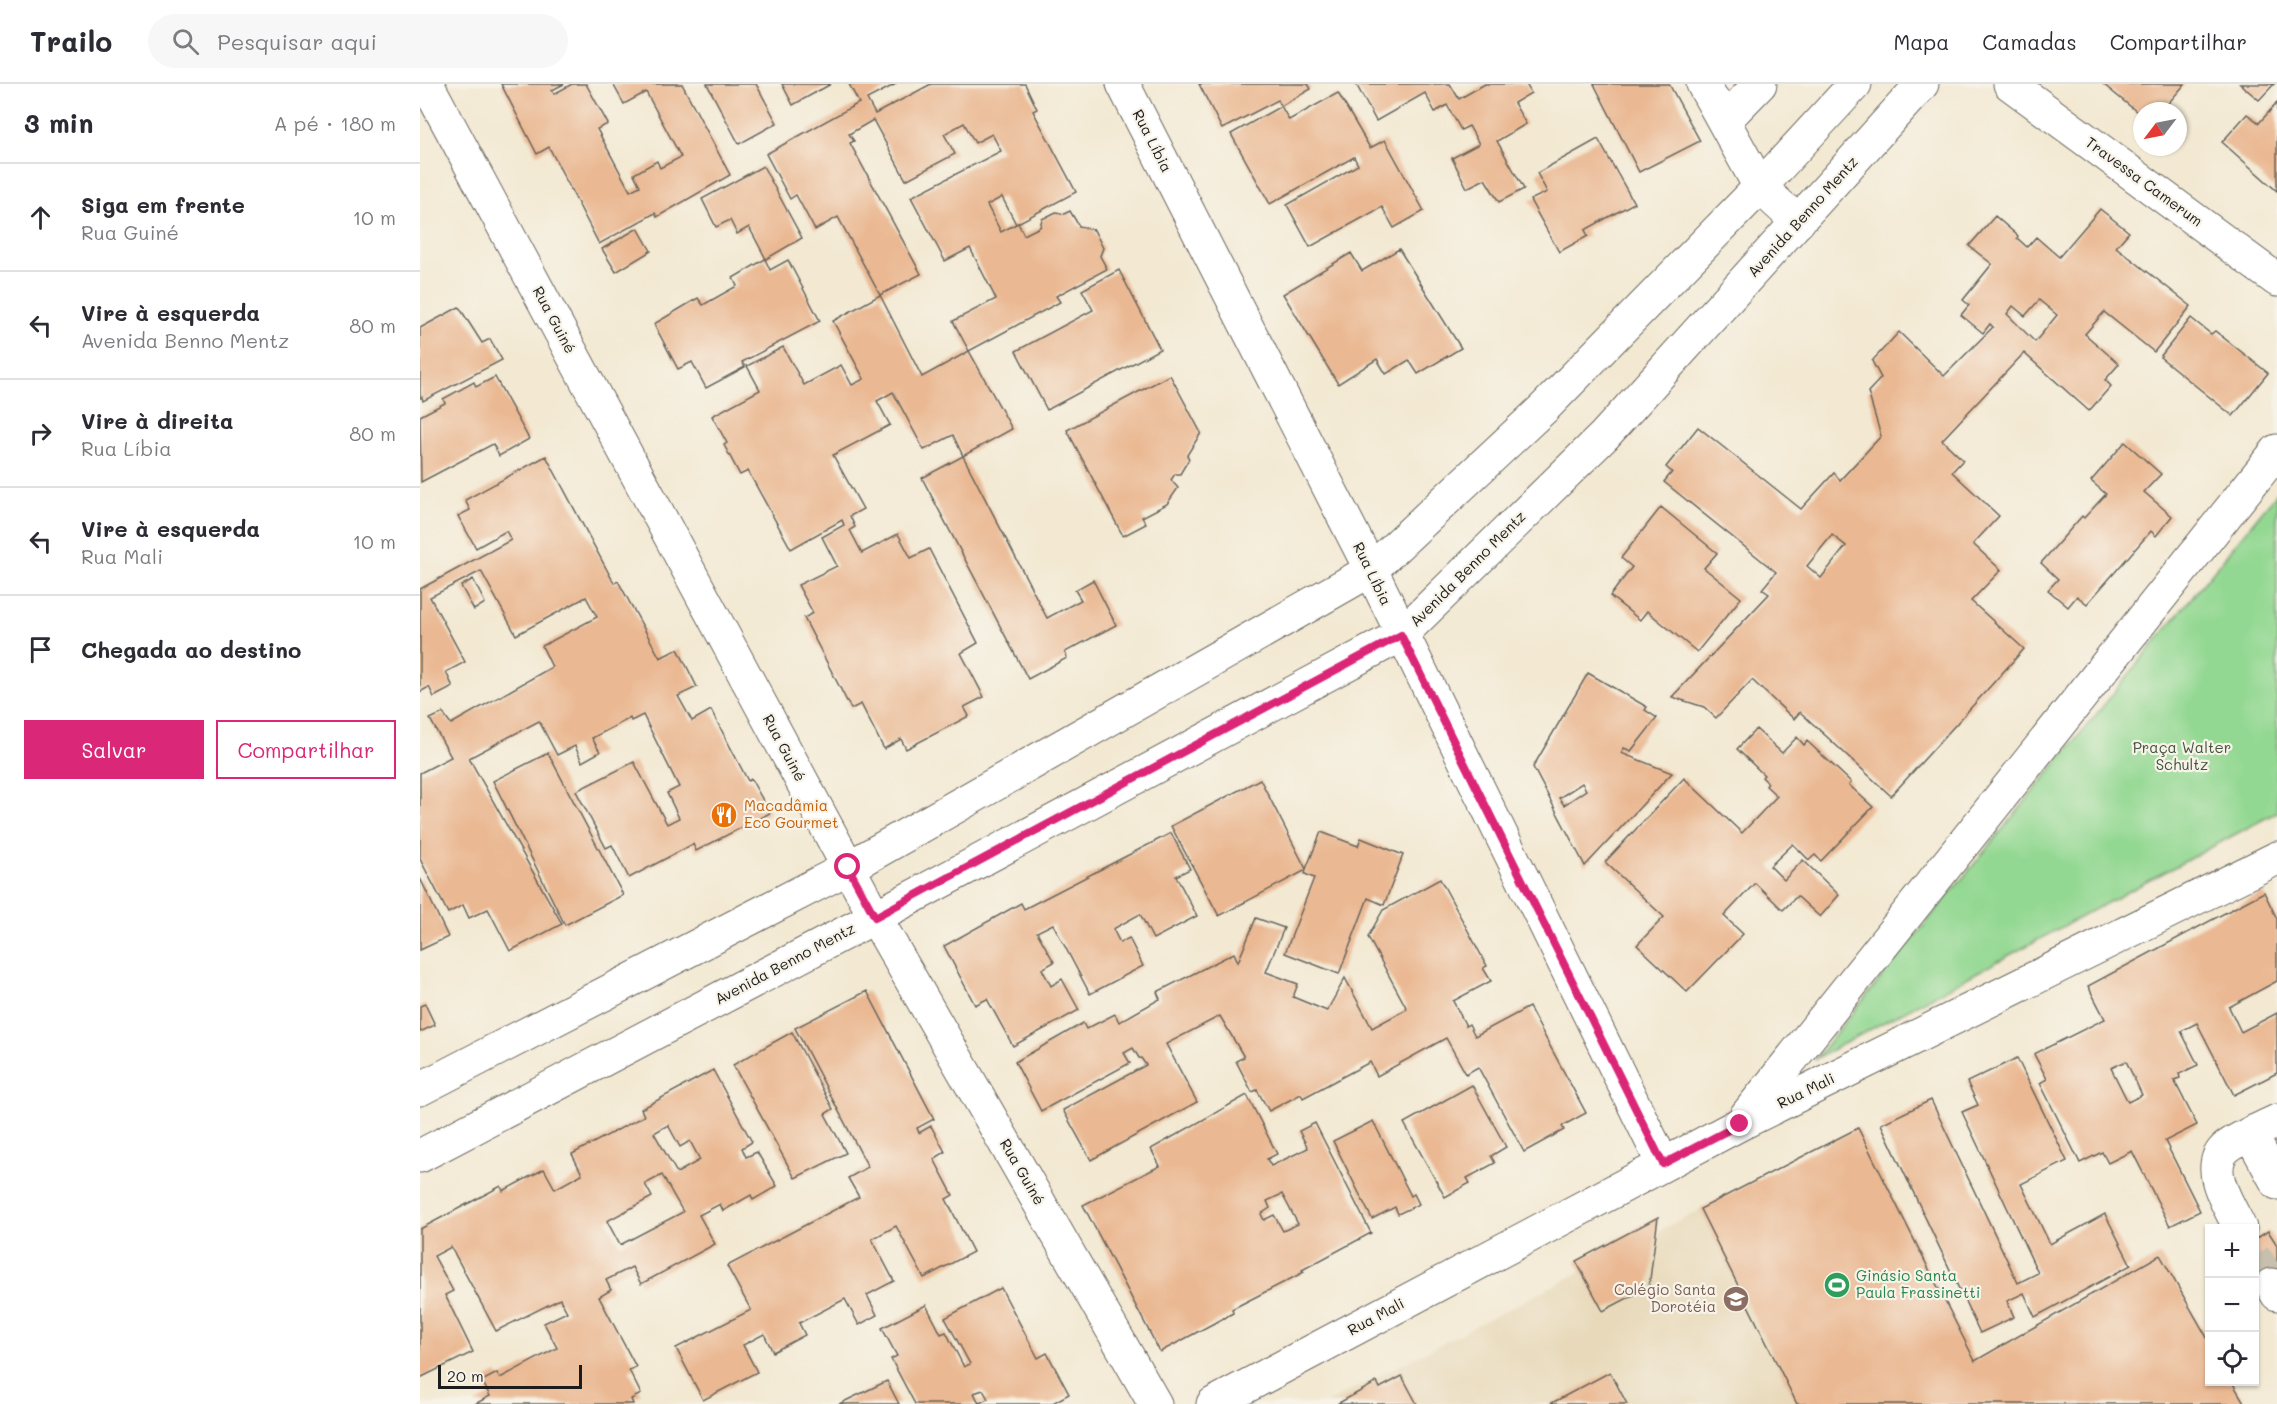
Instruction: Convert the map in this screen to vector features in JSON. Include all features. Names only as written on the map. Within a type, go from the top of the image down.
[{"type":"street","name":"Rua Guiné","points":[[427,84],[875,917],[1155,1404]]},
{"type":"street","name":"Rua Líbia","points":[[1123,84],[1371,570],[1663,1164]]},
{"type":"street","points":[[1704,84],[1724,121],[1760,84]]},
{"type":"street","points":[[1704,84],[1760,187],[1798,222]]},
{"type":"street","points":[[420,1089],[848,867],[1371,570],[1543,409],[1760,187],[1855,84]]},
{"type":"street","name":"Avenida Benno Mentz","points":[[420,1156],[875,917],[1401,635],[1604,436],[1922,84]]},
{"type":"street","name":"Travessa Camerum","points":[[2010,84],[2277,280]]},
{"type":"street","points":[[1740,1124],[2277,451]]},
{"type":"street","name":"Rua Mali","points":[[1213,1404],[1740,1124],[2277,858]]},
{"type":"street","points":[[2238,1224],[2219,1184],[2217,1163],[2226,1148],[2264,1128],[2277,1183]]},
{"type":"shaded area","name":"Colégio Santa Dorotéia","points":[[1858,1128],[1975,1361],[2160,1255],[2205,1369],[2205,1386],[2234,1386],[2245,1404],[1325,1404]]},
{"type":"green space","name":"Praça Walter Schultz","points":[[2277,493],[2277,812],[1815,1059]]},
{"type":"building","points":[[501,84],[564,84],[552,90],[554,94],[572,84],[586,84],[608,124],[597,129],[630,191],[640,186],[634,174],[657,161],[660,168],[681,157],[646,92],[624,104],[613,84],[682,84],[730,175],[657,217],[655,213],[599,244],[549,147],[537,154]]},
{"type":"building","points":[[707,84],[756,84],[777,123],[739,144]]},
{"type":"building","points":[[782,84],[831,84],[793,105]]},
{"type":"building","points":[[849,84],[896,84],[867,99],[875,114],[931,84],[1025,84],[1037,109],[1033,111],[1076,192],[1016,224],[1002,197],[987,205],[1001,232],[1018,223],[1024,235],[1040,227],[1042,219],[1056,212],[1064,214],[1070,211],[1079,226],[1094,230],[1103,248],[1100,256],[1107,269],[1056,296],[1060,302],[969,351],[953,321],[996,299],[970,248],[945,261],[911,197],[1001,151],[992,134],[975,143],[964,123],[944,134],[955,154],[906,180],[873,120],[849,134],[854,141],[850,143],[921,274],[880,295],[838,217],[815,230],[796,195],[790,199],[766,154],[859,103]]},
{"type":"building","points":[[1199,84],[1308,84],[1311,89],[1281,106],[1278,100],[1222,129]]},
{"type":"building","points":[[1356,84],[1450,84],[1459,99],[1485,84],[1526,84],[1531,93],[1514,103],[1526,124],[1497,141],[1524,189],[1499,202],[1485,179],[1467,188],[1452,158],[1479,144],[1469,126],[1461,130],[1447,105],[1435,112],[1425,93],[1376,121]]},
{"type":"building","points":[[1594,84],[1669,84],[1700,141],[1639,172]]},
{"type":"building","points":[[2103,84],[2185,84],[2169,102],[2133,102],[2133,109]]},
{"type":"building","points":[[2240,84],[2274,84],[2259,100]]},
{"type":"building","points":[[1338,93],[1370,148],[1385,140],[1424,211],[1394,228],[1382,207],[1310,247],[1287,205],[1358,165],[1354,157],[1270,204],[1231,134],[1281,106],[1289,120]]},
{"type":"building","points":[[2277,103],[2277,191],[2222,142],[2247,114],[2259,123]]},
{"type":"building","points":[[1598,139],[1634,203],[1585,230],[1588,236],[1559,252],[1530,200],[1547,192],[1537,173]]},
{"type":"building","points":[[763,166],[802,238],[766,259],[749,227],[737,234],[730,220],[716,227],[702,199]]},
{"type":"building","points":[[2100,209],[2129,232],[2116,247],[2191,306],[2154,352],[2104,312],[2085,334],[2119,364],[2105,380],[2111,386],[2089,411],[2024,353],[1942,440],[1963,460],[1952,472],[1999,516],[1973,544],[2001,570],[1971,601],[2024,649],[1891,796],[1800,712],[1794,719],[1752,680],[1716,718],[1704,707],[1672,697],[1769,594],[1762,589],[1776,572],[1664,482],[1672,472],[1666,467],[1698,427],[1801,509],[1834,473],[1840,480],[1881,436],[1868,392],[1881,378],[1872,361],[1899,332],[1944,376],[1993,327],[1990,324],[1983,333],[1961,315],[1969,305],[1963,300],[1992,264],[1969,246],[1995,216],[2027,247],[2036,237],[2059,257]],"holes":[[[2039,300],[2057,315],[2035,342],[2007,314],[2013,306],[2025,316]],[[1832,535],[1846,546],[1821,578],[1807,566]]]},
{"type":"building","points":[[638,228],[651,251],[616,272],[602,249]]},
{"type":"building","points":[[1399,249],[1461,348],[1418,374],[1409,360],[1386,374],[1377,359],[1338,384],[1283,294],[1351,253],[1362,271]]},
{"type":"building","points":[[765,259],[770,270],[788,260],[820,321],[742,362],[745,367],[706,388],[692,362],[678,369],[654,324],[698,298],[703,305],[737,286],[733,278]]},
{"type":"building","points":[[1119,270],[1160,349],[1047,410],[1016,351],[1093,310],[1082,290]]},
{"type":"building","points":[[880,295],[922,377],[969,351],[1012,429],[963,456],[953,435],[924,450],[893,392],[877,401],[890,425],[833,455],[863,509],[850,516],[855,527],[850,530],[862,553],[898,534],[911,558],[929,549],[978,643],[961,653],[984,697],[964,707],[969,716],[906,749],[901,739],[884,749],[861,704],[851,709],[804,618],[813,613],[798,585],[837,566],[822,537],[844,525],[842,520],[791,549],[748,471],[740,475],[724,445],[727,443],[712,416],[760,390],[747,366],[783,347],[804,385],[841,365],[852,385],[864,379],[833,321]]},
{"type":"building","points":[[459,307],[482,343],[490,339],[502,360],[423,401],[422,397],[420,398],[420,328]]},
{"type":"building","points":[[2191,318],[2211,334],[2215,331],[2268,373],[2233,416],[2160,357]]},
{"type":"building","points":[[1170,375],[1201,433],[1187,455],[1189,459],[1180,474],[1175,474],[1171,480],[1178,488],[1167,504],[1142,517],[1146,524],[1123,536],[1067,430]]},
{"type":"building","points":[[495,377],[529,439],[499,456],[493,444],[421,482],[420,416],[445,403],[443,399],[474,382],[476,387]]},
{"type":"building","points":[[2125,442],[2161,474],[2144,492],[2172,516],[2156,536],[2151,531],[2087,604],[2077,596],[2068,607],[2048,590],[2058,579],[2041,563],[2082,516],[2084,518],[2106,494],[2091,481]]},
{"type":"building","points":[[546,456],[614,583],[618,581],[660,658],[678,649],[697,687],[678,696],[692,721],[711,710],[748,781],[751,779],[770,813],[696,851],[693,844],[629,878],[612,845],[606,848],[576,791],[634,762],[667,824],[679,818],[667,793],[679,787],[643,715],[631,721],[630,718],[592,738],[600,752],[582,762],[575,746],[557,755],[539,721],[469,758],[562,924],[510,951],[488,909],[469,918],[463,905],[448,913],[420,859],[420,773],[451,757],[430,719],[443,713],[451,724],[552,667],[542,646],[597,617],[586,597],[516,635],[481,571],[430,597],[465,662],[446,672],[453,687],[434,697],[429,687],[420,692],[420,589],[511,540],[506,531],[476,548],[458,516],[470,510],[465,500]]},
{"type":"building","points":[[963,456],[1047,618],[1081,600],[1075,590],[1093,580],[1116,625],[1065,652],[1067,658],[1028,679],[922,478]]},
{"type":"building","points":[[1661,507],[1717,553],[1704,568],[1741,598],[1697,652],[1647,611],[1640,620],[1610,596],[1632,567],[1621,558]]},
{"type":"building","points":[[473,579],[485,603],[474,610],[461,586]]},
{"type":"building","points":[[1588,673],[1647,707],[1645,710],[1657,718],[1631,751],[1624,748],[1621,753],[1672,773],[1585,866],[1533,767]],"holes":[[[1582,783],[1586,790],[1564,805],[1559,798]]]},
{"type":"building","points":[[1756,729],[1782,753],[1797,737],[1804,745],[1807,741],[1851,782],[1849,785],[1873,807],[1821,861],[1815,855],[1809,860],[1793,844],[1770,866],[1784,880],[1803,860],[1839,895],[1820,917],[1797,896],[1783,910],[1755,883],[1724,916],[1743,934],[1687,992],[1637,945],[1664,917],[1605,862],[1684,778],[1742,833],[1777,796],[1766,786],[1768,783],[1762,777],[1764,775],[1737,749]]},
{"type":"building","points":[[548,753],[623,895],[565,925],[493,781]]},
{"type":"building","points":[[1260,779],[1306,869],[1321,832],[1358,846],[1361,838],[1403,855],[1384,905],[1368,898],[1339,974],[1285,953],[1314,878],[1305,874],[1306,870],[1219,916],[1171,826]]},
{"type":"building","points":[[1171,833],[1190,869],[1176,876],[1197,916],[1153,939],[1140,914],[1113,929],[1120,943],[1129,938],[1143,966],[1090,994],[1053,924],[1037,932],[1054,962],[1042,969],[1051,986],[1062,979],[1079,1010],[1013,1046],[987,999],[975,1005],[944,946],[1021,903],[1024,909]]},
{"type":"building","points":[[420,878],[448,937],[420,950]]},
{"type":"building","points":[[1440,879],[1487,966],[1483,968],[1491,981],[1453,1001],[1466,1026],[1469,1024],[1475,1036],[1529,1007],[1586,1113],[1562,1126],[1564,1130],[1524,1152],[1478,1067],[1466,1074],[1446,1038],[1377,1076],[1370,1062],[1303,1098],[1301,1094],[1269,1111],[1257,1090],[1252,1092],[1236,1061],[1244,1057],[1220,1016],[1166,1044],[1197,1102],[1091,1160],[1063,1110],[1146,1065],[1141,1058],[1133,1048],[1124,1053],[1130,1063],[1041,1111],[1015,1062],[1083,1023],[1086,1029],[1115,1014],[1119,1022],[1160,999],[1157,992],[1234,953],[1238,962],[1256,918],[1284,928],[1266,972],[1298,984],[1293,997],[1327,1011],[1345,978],[1372,1028],[1407,1009],[1368,937],[1383,910]]},
{"type":"building","points":[[2264,892],[2277,919],[2277,981],[2229,1007],[2241,1032],[2277,1013],[2277,1073],[2234,1095],[2197,1023],[2181,1031],[2198,1065],[2179,1074],[2180,1078],[2174,1080],[2197,1125],[2165,1141],[2200,1211],[2170,1226],[2132,1151],[2108,1163],[2102,1152],[2080,1163],[2040,1083],[2047,1079],[2034,1054],[2105,1019],[2088,986]],"holes":[[[2126,1061],[2142,1095],[2128,1102],[2111,1068]]]},
{"type":"building","points":[[867,991],[934,1119],[917,1128],[919,1133],[931,1126],[945,1152],[934,1159],[953,1195],[946,1199],[973,1252],[924,1278],[896,1226],[872,1239],[894,1281],[867,1295],[877,1315],[859,1325],[845,1299],[799,1323],[805,1335],[773,1352],[764,1334],[743,1345],[757,1372],[703,1400],[676,1348],[751,1310],[727,1266],[859,1197],[848,1178],[868,1167],[795,1028]]},
{"type":"building","points":[[425,1004],[435,1025],[420,1032],[420,1006]]},
{"type":"building","points":[[792,1032],[833,1109],[825,1114],[846,1153],[795,1178],[733,1065]]},
{"type":"building","points":[[2017,1058],[2067,1161],[2021,1184],[2050,1244],[2105,1214],[2131,1265],[2035,1317],[2024,1293],[2007,1301],[2014,1317],[1980,1333],[1881,1124],[1931,1100],[2018,1283],[2038,1273],[1962,1112],[1978,1105],[1967,1082]]},
{"type":"building","points":[[713,1070],[752,1142],[742,1148],[746,1157],[757,1152],[777,1186],[753,1200],[751,1195],[723,1211],[720,1204],[699,1215],[715,1244],[641,1284],[632,1267],[606,1280],[611,1290],[599,1297],[636,1367],[629,1370],[641,1394],[631,1399],[633,1404],[475,1404],[490,1396],[482,1381],[497,1373],[500,1378],[557,1348],[544,1323],[567,1312],[560,1299],[496,1331],[451,1247],[434,1256],[453,1291],[445,1295],[473,1352],[420,1378],[420,1229],[501,1186],[503,1191],[544,1169],[555,1189],[582,1174],[572,1154],[644,1116],[641,1109]],"holes":[[[668,1125],[680,1147],[690,1141],[700,1160],[677,1173],[654,1133]],[[662,1175],[683,1212],[620,1245],[607,1221],[652,1197],[645,1184]]]},
{"type":"building","points":[[1472,1085],[1506,1147],[1491,1156],[1495,1163],[1467,1178],[1470,1183],[1445,1197],[1404,1123]]},
{"type":"building","points":[[1247,1095],[1277,1154],[1267,1159],[1271,1166],[1308,1148],[1299,1131],[1315,1123],[1371,1233],[1302,1270],[1304,1272],[1232,1309],[1233,1313],[1160,1352],[1083,1205],[1160,1166],[1151,1149]],"holes":[[[1282,1194],[1298,1224],[1283,1231],[1274,1215],[1264,1220],[1261,1214],[1270,1208],[1267,1201]]]},
{"type":"building","points":[[1373,1121],[1411,1196],[1414,1194],[1419,1204],[1398,1214],[1395,1207],[1372,1219],[1333,1141]]},
{"type":"building","name":"Colégio Santa Dorotéia","points":[[1858,1128],[1975,1361],[2160,1255],[2205,1334],[2205,1386],[2234,1386],[2245,1404],[1797,1404],[1700,1209]]},
{"type":"building","points":[[1658,1217],[1649,1287],[1603,1311],[1576,1261]]},
{"type":"building","points":[[2268,1231],[2277,1245],[2277,1282],[2259,1293],[2259,1278],[2259,1237]]},
{"type":"building","points":[[1001,1288],[1038,1358],[1047,1353],[1069,1394],[1051,1404],[915,1404],[891,1359],[897,1356],[882,1328],[926,1305],[941,1334],[946,1332],[964,1367],[970,1364],[945,1318]],"holes":[[[983,1390],[988,1399],[979,1403],[974,1393]]]},
{"type":"building","points":[[1610,1372],[1627,1404],[1550,1404]]},
{"type":"building","points":[[1402,1376],[1417,1404],[1337,1404],[1377,1382],[1380,1388]]},
{"type":"building","points":[[887,1381],[899,1404],[839,1404]]},
{"type":"tunnel","points":[[2259,1264],[2272,1285]]},
{"type":"place","name":"Macadâmia Eco Gourmet","points":[[724,815]]},
{"type":"place","name":"Ginásio Santa Paula Frassinetti","points":[[1837,1285]]},
{"type":"place","name":"Colégio Santa Dorotéia","points":[[1736,1299]]},
{"type":"route","points":[[848,867],[875,917],[1401,635],[1663,1164],[1740,1124]]}]
